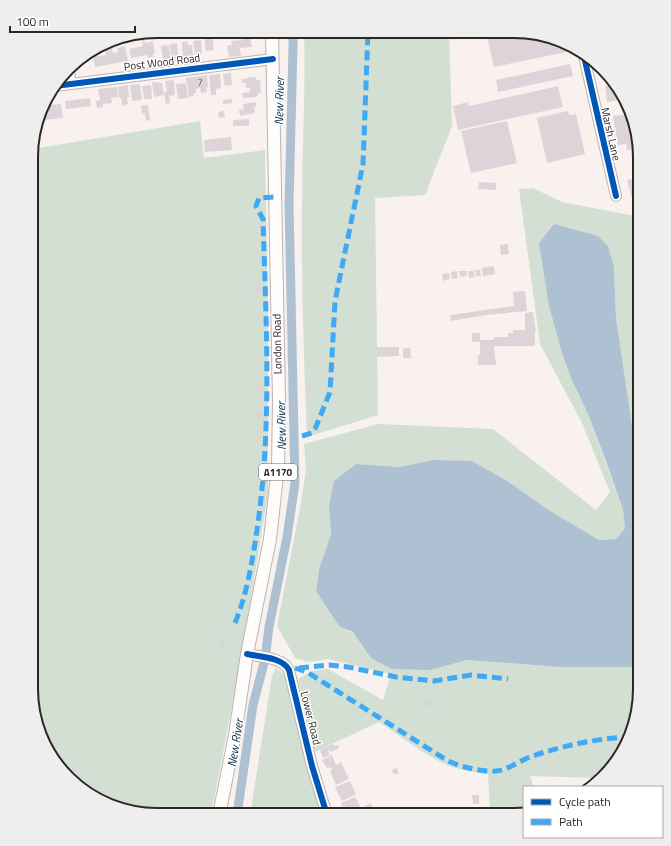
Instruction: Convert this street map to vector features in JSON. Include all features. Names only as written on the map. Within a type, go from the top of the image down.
[{"type":"main road","name":"London Road","points":[[247,654],[270,539],[278,467],[279,422],[272,38]]},
{"type":"main road","name":"A1170","points":[[220,808],[235,735],[247,654]]},
{"type":"street","name":"Post Wood Road","points":[[63,85],[273,59]]},
{"type":"street","name":"Marsh Lane","points":[[587,63],[616,196]]},
{"type":"street","points":[[70,77],[70,84]]},
{"type":"street","name":"Lower Road","points":[[247,654],[282,662],[289,670],[312,766],[324,808]]},
{"type":"green space","points":[[304,38],[449,38],[452,126],[425,195],[375,198],[378,415],[307,437],[302,262],[302,183],[305,74]]},
{"type":"green space","points":[[200,121],[204,158],[265,150],[268,315],[268,493],[241,660],[212,808],[149,808],[119,802],[104,796],[79,778],[63,761],[47,735],[42,720],[38,689],[39,148]]},
{"type":"green space","points":[[533,188],[562,202],[633,216],[633,432],[616,318],[614,267],[549,306],[561,350],[571,378],[588,414],[623,510],[625,528],[616,539],[599,540],[547,509],[509,482],[433,460],[400,467],[356,464],[329,506],[331,534],[319,569],[316,591],[340,627],[431,670],[467,660],[560,667],[633,667],[633,697],[629,720],[624,735],[617,748],[598,773],[592,778],[530,776],[534,786],[523,786],[523,808],[490,808],[488,774],[461,770],[442,763],[379,722],[315,752],[298,679],[313,671],[328,669],[383,700],[391,674],[328,659],[308,662],[295,658],[277,626],[306,470],[304,444],[378,424],[493,429],[596,510],[610,492],[582,423],[540,344],[519,189]]},
{"type":"green space","points":[[276,668],[284,674],[286,679],[319,808],[251,808],[272,676]]},
{"type":"water","points":[[554,224],[598,236],[608,246],[614,267],[616,318],[633,432],[633,667],[560,667],[467,660],[431,670],[392,669],[371,658],[353,632],[340,627],[316,591],[319,569],[331,534],[329,506],[334,481],[356,464],[400,467],[433,460],[472,461],[509,482],[547,509],[599,540],[616,539],[625,528],[623,510],[607,464],[588,414],[571,378],[561,350],[549,306],[539,243]]},
{"type":"building","points":[[205,38],[213,38],[214,50],[206,51]]},
{"type":"building","points":[[241,38],[250,38],[252,47],[240,48],[241,56],[229,57],[227,46],[232,45],[231,41],[242,40]]},
{"type":"building","points":[[487,38],[530,39],[560,47],[566,50],[567,52],[494,67]]},
{"type":"building","points":[[144,39],[145,43],[153,41],[155,54],[153,54],[153,57],[148,58],[147,55],[131,58],[129,49],[143,46],[142,40]]},
{"type":"building","points":[[201,40],[202,54],[195,54],[193,41]]},
{"type":"building","points":[[187,41],[188,45],[192,45],[194,59],[183,60],[182,42]]},
{"type":"building","points":[[177,43],[179,61],[172,62],[170,44]]},
{"type":"building","points":[[169,45],[171,59],[163,60],[161,46]]},
{"type":"building","points":[[125,46],[128,61],[95,67],[93,57],[106,55],[105,50],[107,49],[112,48],[113,53],[118,52],[117,48]]},
{"type":"building","points":[[570,64],[573,76],[498,92],[496,80]]},
{"type":"building","points":[[231,73],[232,85],[225,86],[223,74]]},
{"type":"building","points":[[220,74],[221,88],[216,89],[216,95],[211,95],[209,75]]},
{"type":"building","points":[[207,75],[207,92],[201,93],[200,88],[196,89],[196,93],[193,94],[194,96],[189,97],[186,78]]},
{"type":"building","points":[[256,77],[256,80],[260,80],[261,93],[258,93],[259,95],[256,97],[243,98],[242,93],[250,92],[250,88],[246,88],[246,83],[242,83],[242,79]]},
{"type":"building","points":[[174,80],[175,95],[169,96],[170,103],[166,104],[164,92],[167,92],[165,81]]},
{"type":"building","points":[[152,82],[162,83],[164,95],[154,97]]},
{"type":"building","points":[[186,83],[188,98],[178,99],[176,84]]},
{"type":"building","points":[[140,84],[142,100],[132,101],[130,85]]},
{"type":"building","points":[[128,85],[128,104],[122,106],[121,98],[119,98],[118,87]]},
{"type":"building","points":[[151,85],[152,99],[144,99],[142,86]]},
{"type":"building","points":[[608,85],[618,100],[607,102],[605,86]]},
{"type":"building","points":[[558,86],[563,107],[458,130],[453,106],[468,102],[469,106]]},
{"type":"building","points":[[117,87],[118,97],[111,98],[112,103],[103,104],[103,107],[97,108],[96,101],[100,100],[98,89]]},
{"type":"building","points":[[90,98],[91,106],[66,109],[65,101]]},
{"type":"building","points":[[232,99],[232,103],[223,104],[223,100]]},
{"type":"building","points":[[256,102],[256,107],[254,107],[255,113],[240,116],[239,110],[244,109],[243,104]]},
{"type":"building","points":[[61,104],[63,118],[44,120],[49,105]]},
{"type":"building","points":[[148,105],[150,120],[146,121],[145,113],[142,114],[141,106]]},
{"type":"building","points":[[224,111],[225,117],[219,118],[218,112]]},
{"type":"building","points":[[568,111],[569,115],[576,114],[585,154],[547,163],[537,118]]},
{"type":"building","points":[[625,114],[629,126],[632,149],[627,150],[626,144],[618,145],[613,116]]},
{"type":"building","points":[[249,119],[249,126],[233,126],[233,120]]},
{"type":"building","points":[[507,121],[517,163],[471,173],[461,131]]},
{"type":"building","points":[[231,137],[232,150],[205,152],[204,140]]},
{"type":"building","points":[[633,179],[633,195],[631,196],[627,180]]},
{"type":"building","points":[[479,182],[496,183],[496,190],[478,189]]},
{"type":"building","points":[[508,244],[509,254],[501,255],[500,245]]},
{"type":"building","points":[[494,266],[495,274],[483,276],[482,268]]},
{"type":"building","points":[[475,270],[480,270],[481,276],[476,276]]},
{"type":"building","points":[[457,271],[458,278],[452,279],[451,272]]},
{"type":"building","points":[[459,271],[466,271],[467,276],[460,277]]},
{"type":"building","points":[[468,271],[474,271],[475,277],[469,278]]},
{"type":"building","points":[[449,273],[450,279],[443,281],[442,274]]},
{"type":"building","points":[[254,286],[260,286],[261,293],[255,293]]},
{"type":"building","points":[[525,291],[527,311],[486,315],[451,321],[450,315],[514,306],[513,292]]},
{"type":"building","points":[[533,312],[536,332],[535,346],[494,346],[496,365],[478,365],[480,342],[472,342],[472,333],[480,333],[480,340],[494,340],[494,337],[508,337],[508,333],[513,333],[513,330],[525,330],[525,313]]},
{"type":"building","points":[[376,347],[399,347],[399,356],[377,357]]},
{"type":"building","points":[[403,348],[410,348],[411,358],[403,358]]},
{"type":"building","points":[[256,386],[262,386],[262,392],[256,392]]},
{"type":"building","points":[[256,412],[262,412],[262,417],[256,417]]},
{"type":"building","points":[[253,499],[257,499],[255,510],[252,510]]},
{"type":"building","points":[[222,635],[225,636],[225,647],[219,645],[219,638],[222,638]]},
{"type":"building","points":[[433,699],[433,707],[425,707],[425,700]]},
{"type":"building","points":[[333,744],[334,746],[338,745],[339,748],[331,752],[330,750],[328,751],[330,755],[323,758],[320,750]]},
{"type":"building","points":[[332,755],[336,765],[341,762],[349,779],[336,785],[330,771],[332,770],[330,767],[327,768],[322,760]]},
{"type":"building","points":[[397,768],[399,773],[394,775],[391,770]]},
{"type":"building","points":[[350,781],[356,794],[342,801],[335,787]]},
{"type":"building","points":[[472,795],[479,795],[479,804],[473,804]]},
{"type":"building","points":[[355,797],[361,808],[343,808],[341,803]]},
{"type":"building","points":[[371,803],[373,808],[361,808]]},
{"type":"waterway","name":"New River","points":[[238,808],[253,705],[265,659],[269,627],[287,537],[295,483],[289,204],[293,38]]},
{"type":"marked path","points":[[302,436],[312,433],[315,429],[330,392],[335,301],[363,164],[368,38]]},
{"type":"marked path","points":[[235,623],[240,611],[250,574],[258,523],[267,409],[263,219],[256,206],[259,198],[275,197]]},
{"type":"marked path","points":[[299,668],[329,665],[348,667],[396,677],[434,681],[471,675],[508,679]]},
{"type":"marked path","points":[[295,668],[307,672],[448,761],[472,769],[496,771],[509,767],[530,757],[554,750],[590,741],[623,737]]},
{"type":"cycle path","points":[[63,85],[273,59]]},
{"type":"cycle path","points":[[585,63],[616,196]]},
{"type":"cycle path","points":[[247,654],[276,660],[281,662],[289,670],[312,766],[325,808]]}]
